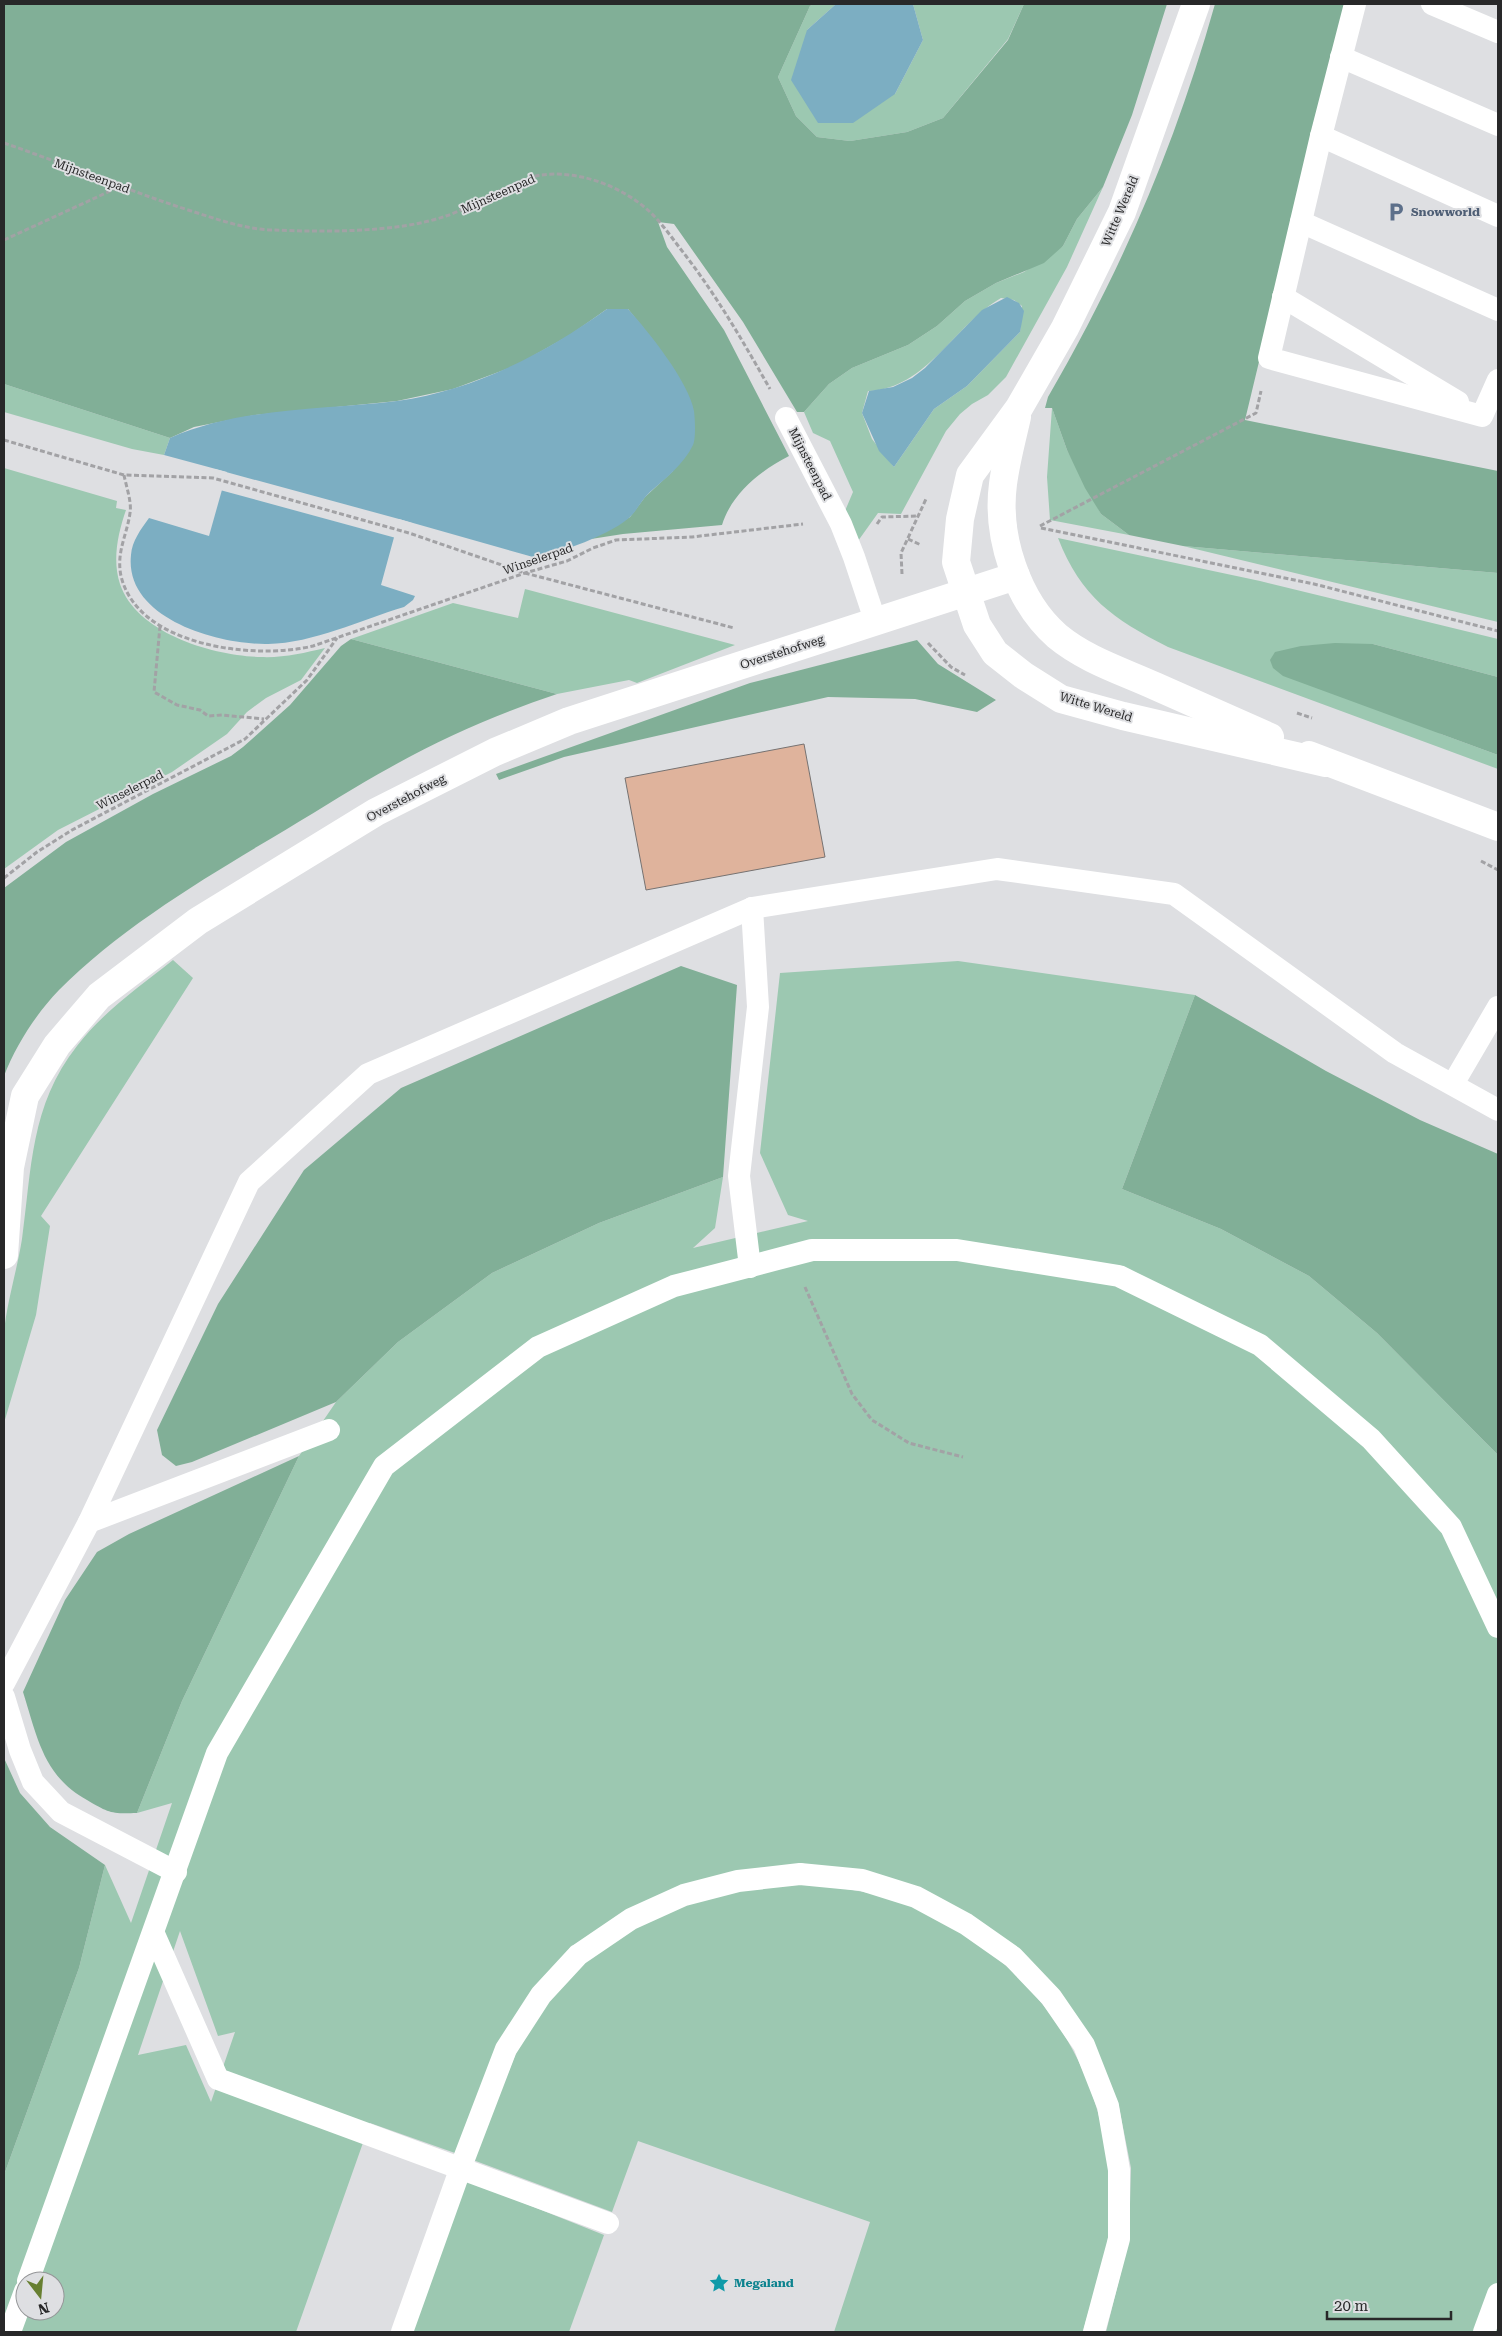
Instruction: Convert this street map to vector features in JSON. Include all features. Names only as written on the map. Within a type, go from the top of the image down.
[{"type":"street","name":"Witte Wereld","points":[[1196,4],[1122,212],[1065,328],[1019,408],[970,475],[960,519],[956,562],[964,592],[977,625],[996,653],[1022,675],[1061,699],[1122,716],[1326,763]]},
{"type":"street","name":"Witte Wereld","points":[[1019,408],[1002,484],[1002,522],[1007,550],[1016,576],[1037,612],[1057,636],[1098,662],[1326,763],[1498,827]]},
{"type":"street","name":"Overstehofweg","points":[[4,1255],[10,1167],[25,1096],[57,1046],[99,996],[198,921],[376,812],[495,752],[569,721],[800,648],[875,620],[1016,576]]},
{"type":"lane","points":[[1355,4],[1321,136],[1269,358],[1482,416]]},
{"type":"lane","points":[[1432,4],[1498,32]]},
{"type":"lane","points":[[1342,56],[1498,125]]},
{"type":"lane","points":[[1321,136],[1498,216]]},
{"type":"lane","points":[[1301,222],[1498,310]]},
{"type":"lane","points":[[1283,297],[1482,416]]},
{"type":"lane","points":[[1482,416],[1498,380]]},
{"type":"lane","name":"Mijnsteenpad","points":[[786,418],[841,524],[875,620]]},
{"type":"lane","points":[[4,1683],[89,1522],[249,1182],[368,1074],[752,908],[997,869],[1174,894],[1395,1053],[1498,1110]]},
{"type":"lane","points":[[750,1266],[739,1176],[758,1007],[752,908]]},
{"type":"lane","points":[[1453,1084],[1498,1007]]},
{"type":"lane","points":[[32,2271],[154,1934],[217,1753],[384,1466],[538,1347],[674,1286],[812,1250],[957,1250],[1119,1276],[1260,1345],[1371,1438],[1451,1527],[1498,1628]]},
{"type":"lane","points":[[89,1522],[330,1430]]},
{"type":"lane","points":[[4,1697],[20,1750],[33,1782],[61,1812],[176,1872]]},
{"type":"lane","points":[[402,2332],[506,2049],[541,1995],[578,1955],[631,1919],[684,1895],[738,1881],[800,1874],[862,1880],[916,1897],[966,1924],[1012,1957],[1051,1997],[1084,2045],[1108,2106],[1119,2170],[1119,2239],[1094,2332]]},
{"type":"lane","points":[[154,1934],[218,2079],[608,2223]]},
{"type":"lane","points":[[1484,2332],[1498,2294]]},
{"type":"lane","points":[[10,2332],[15,2318]]},
{"type":"path","name":"Mijnsteenpad","points":[[4,143],[241,227],[271,230],[336,230],[407,225],[446,216],[539,175],[568,174],[598,182],[648,210],[665,228],[739,333],[786,418]]},
{"type":"path","points":[[4,240],[121,186]]},
{"type":"path","points":[[1256,413],[1038,528],[1314,584],[1498,631]]},
{"type":"path","points":[[4,440],[124,475],[213,478],[409,533],[525,572],[742,630]]},
{"type":"path","name":"Winselerpad","points":[[124,475],[130,511],[120,544],[121,576],[136,605],[160,626],[201,643],[240,651],[285,652],[313,646],[525,572],[567,560],[592,548],[616,540],[692,537],[806,524],[841,524]]},
{"type":"path","points":[[905,517],[917,516],[908,539]]},
{"type":"path","points":[[160,626],[154,692],[177,705],[200,710],[208,716],[222,715],[264,719]]},
{"type":"path","name":"Winselerpad","points":[[4,878],[36,852],[72,830],[245,739],[307,680],[337,638]]},
{"type":"path","points":[[792,1256],[852,1394],[872,1420],[909,1444],[963,1457]]},
{"type":"green space","points":[[4,4],[813,4],[810,6],[778,77],[796,116],[817,137],[850,141],[907,132],[943,118],[1008,40],[1024,4],[1167,4],[1132,115],[1103,187],[1077,219],[1063,246],[1044,263],[996,283],[965,301],[937,326],[908,345],[852,368],[829,384],[804,412],[797,412],[743,322],[674,224],[658,222],[667,247],[724,330],[789,456],[748,484],[733,503],[722,525],[623,534],[591,539],[630,517],[645,497],[673,471],[656,344],[628,309],[607,309],[570,335],[515,366],[453,389],[397,401],[255,415],[194,427],[170,438],[4,384]]},
{"type":"green space","points":[[813,4],[836,4],[807,30],[895,94],[923,40],[913,4],[1024,4],[1008,39],[943,118],[907,132],[850,141],[817,137],[796,116],[778,77],[810,6]]},
{"type":"green space","points":[[1215,4],[1345,4],[1245,420],[1498,471],[1498,573],[1183,546],[1129,535],[1101,514],[1085,488],[1067,450],[1052,408],[1045,408],[1048,397],[1100,302],[1144,206],[1182,107]]},
{"type":"green space","points":[[1103,187],[1067,267],[1006,377],[988,395],[972,404],[960,414],[946,431],[901,514],[878,513],[858,541],[845,511],[853,492],[830,441],[813,433],[804,412],[829,384],[852,368],[908,345],[937,326],[965,301],[996,283],[1024,272],[1063,246],[1077,219]],"holes":[[[1001,298],[1014,300],[1022,306],[1020,332],[967,386],[934,409],[894,467],[872,439],[862,413],[868,391],[889,388],[907,379],[924,368],[984,310]]]},
{"type":"green space","points":[[4,384],[170,438],[164,455],[132,449],[4,412]]},
{"type":"green space","points":[[1052,408],[1067,450],[1101,514],[1129,535],[1050,520],[1047,477]]},
{"type":"green space","points":[[4,468],[117,501],[116,508],[126,510],[116,556],[120,584],[129,601],[143,616],[160,629],[200,647],[242,656],[277,657],[325,648],[301,680],[266,698],[247,712],[227,734],[172,772],[58,830],[4,869]]},
{"type":"green space","points":[[1058,538],[1260,581],[1498,639],[1498,677],[1373,644],[1301,646],[1441,734],[1498,755],[1498,769],[1168,647],[1148,637],[1115,616],[1088,591],[1077,576]]},
{"type":"green space","points":[[1183,546],[1498,573],[1498,622]]},
{"type":"green space","points":[[525,589],[735,645],[637,683],[629,680],[557,694],[351,639],[453,603],[518,618]]},
{"type":"green space","points":[[351,639],[557,694],[472,726],[378,774],[228,864],[138,923],[83,967],[42,1009],[27,1030],[4,1076],[4,888],[66,842],[153,794],[231,756],[290,705],[341,646]]},
{"type":"green space","points":[[917,640],[938,664],[996,700],[977,712],[915,699],[828,697],[564,757],[499,780],[496,774],[750,683]]},
{"type":"green space","points":[[1335,643],[1373,644],[1498,677],[1498,755],[1283,676],[1273,668],[1270,660],[1275,652],[1301,646]]},
{"type":"green space","points":[[173,960],[193,978],[41,1216],[50,1226],[36,1315],[4,1423],[2,1355],[5,1321],[22,1239],[31,1163],[42,1115],[50,1091],[62,1069],[87,1033],[122,1000]]},
{"type":"green space","points":[[958,961],[1195,995],[1122,1189],[1221,1229],[1309,1276],[1377,1333],[1498,1455],[1498,2332],[1106,2332],[1129,2240],[1131,2168],[1118,2102],[1020,1950],[802,1863],[571,1946],[455,2153],[370,2123],[296,2332],[4,2332],[4,2175],[79,1968],[105,1865],[131,1923],[172,1803],[137,1813],[182,1701],[299,1456],[336,1402],[398,1342],[492,1273],[599,1223],[723,1177],[715,1228],[693,1248],[808,1221],[788,1215],[760,1153],[780,973]],"holes":[[[180,1931],[218,2036],[235,2032],[211,2102],[186,2045],[138,2055]]]},
{"type":"green space","points":[[681,966],[737,985],[723,1177],[599,1223],[492,1273],[398,1342],[336,1402],[192,1462],[176,1466],[162,1455],[157,1430],[218,1304],[304,1170],[401,1088]]},
{"type":"green space","points":[[1195,995],[1326,1071],[1420,1120],[1498,1154],[1498,1455],[1377,1333],[1309,1276],[1221,1229],[1122,1189]]},
{"type":"green space","points":[[299,1456],[182,1701],[137,1813],[110,1812],[100,1808],[72,1790],[51,1767],[38,1739],[23,1692],[65,1600],[97,1552],[129,1534]]},
{"type":"green space","points":[[4,1758],[20,1793],[50,1827],[105,1865],[79,1968],[4,2175]]},
{"type":"green space","points":[[802,1884],[858,1891],[886,1897],[913,1907],[960,1932],[1002,1962],[1038,1998],[1066,2039],[1088,2083],[1103,2132],[1109,2183],[1108,2237],[1101,2272],[1083,2332],[834,2332],[870,2222],[638,2141],[612,2212],[473,2160],[516,2053],[547,2003],[583,1961],[635,1928],[687,1903],[739,1890]]},
{"type":"green space","points":[[466,2180],[604,2235],[569,2332],[411,2332]]},
{"type":"water","points":[[836,4],[913,4],[923,40],[895,94],[853,123],[818,123],[791,80],[807,30]]},
{"type":"water","points":[[1007,297],[1019,303],[1024,311],[1020,332],[967,386],[934,409],[894,467],[879,451],[862,413],[869,391],[893,387],[912,378],[925,368],[982,310]]},
{"type":"water","points":[[607,309],[628,309],[667,357],[691,399],[695,428],[693,445],[679,465],[647,495],[631,516],[612,529],[570,548],[533,557],[399,519],[381,585],[415,596],[413,600],[404,607],[337,630],[285,643],[248,643],[225,640],[201,633],[178,624],[158,612],[143,596],[133,577],[131,555],[135,540],[143,526],[149,518],[209,536],[227,472],[164,455],[170,438],[225,420],[253,415],[397,401],[426,396],[454,388],[508,368],[559,341]]},
{"type":"pier","points":[[215,469],[412,523],[411,526],[400,522],[396,538],[220,490],[224,474],[214,472]]},
{"type":"building","points":[[804,744],[825,857],[646,890],[625,778]]},
{"type":"place","name":"Snowworld","points":[[1396,212]]},
{"type":"place","name":"Megaland","points":[[719,2283]]}]
